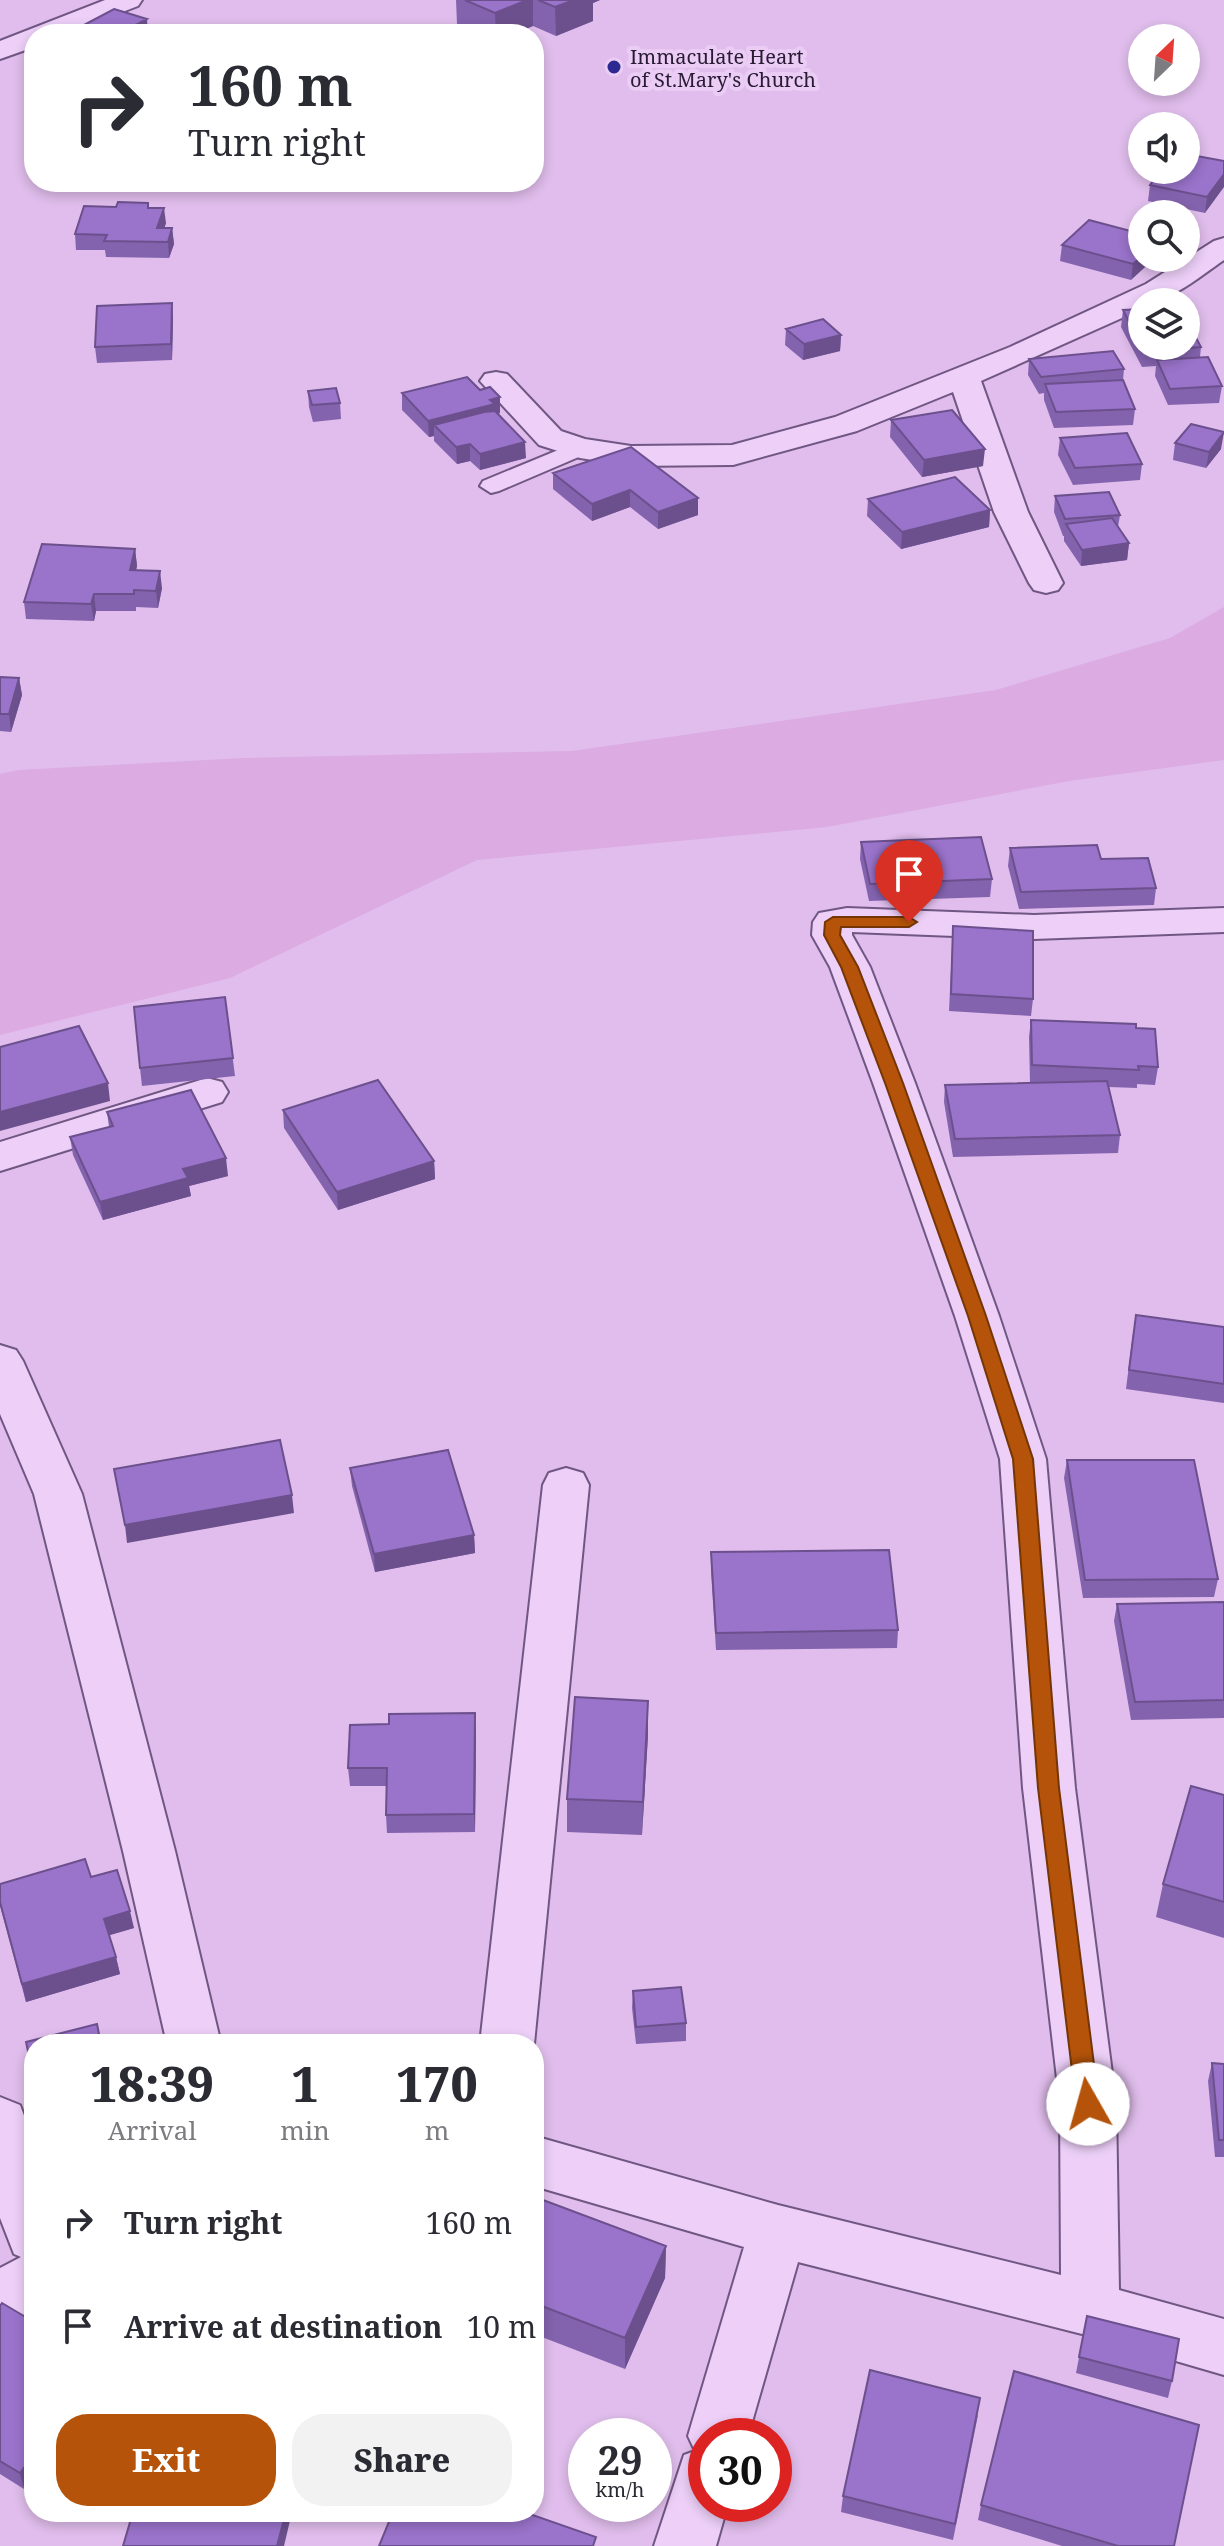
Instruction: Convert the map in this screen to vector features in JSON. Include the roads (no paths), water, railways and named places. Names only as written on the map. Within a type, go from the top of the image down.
[{"type":"street","points":[[67,24],[129,0]]},
{"type":"street","points":[[0,51],[24,41]]},
{"type":"street","points":[[496,381],[550,438],[580,448],[631,456],[733,455],[846,424],[1021,354],[1157,290],[1224,247]]},
{"type":"street","points":[[964,377],[1011,512],[1046,583]]},
{"type":"street","points":[[1090,2309],[1088,2104],[1049,1788],[1023,1459],[977,1316],[894,1083],[850,967],[832,935],[833,922],[1034,927],[1224,920]]},
{"type":"street","points":[[0,1157],[207,1092]]},
{"type":"street","points":[[0,1361],[58,1494],[149,1851],[192,2034]]},
{"type":"street","points":[[508,2034],[566,1485]]},
{"type":"street","points":[[0,2122],[24,2202]]},
{"type":"street","points":[[544,2164],[778,2231],[1090,2309],[1224,2347]]},
{"type":"street","points":[[723,2418],[778,2231]]},
{"type":"street","points":[[0,2299],[24,2285]]},
{"type":"street","points":[[685,2546],[692,2522]]},
{"type":"lane","points":[[491,486],[580,448]]},
{"type":"place","name":"Immaculate Heart of St.Mary's Church","points":[[614,67]]}]
